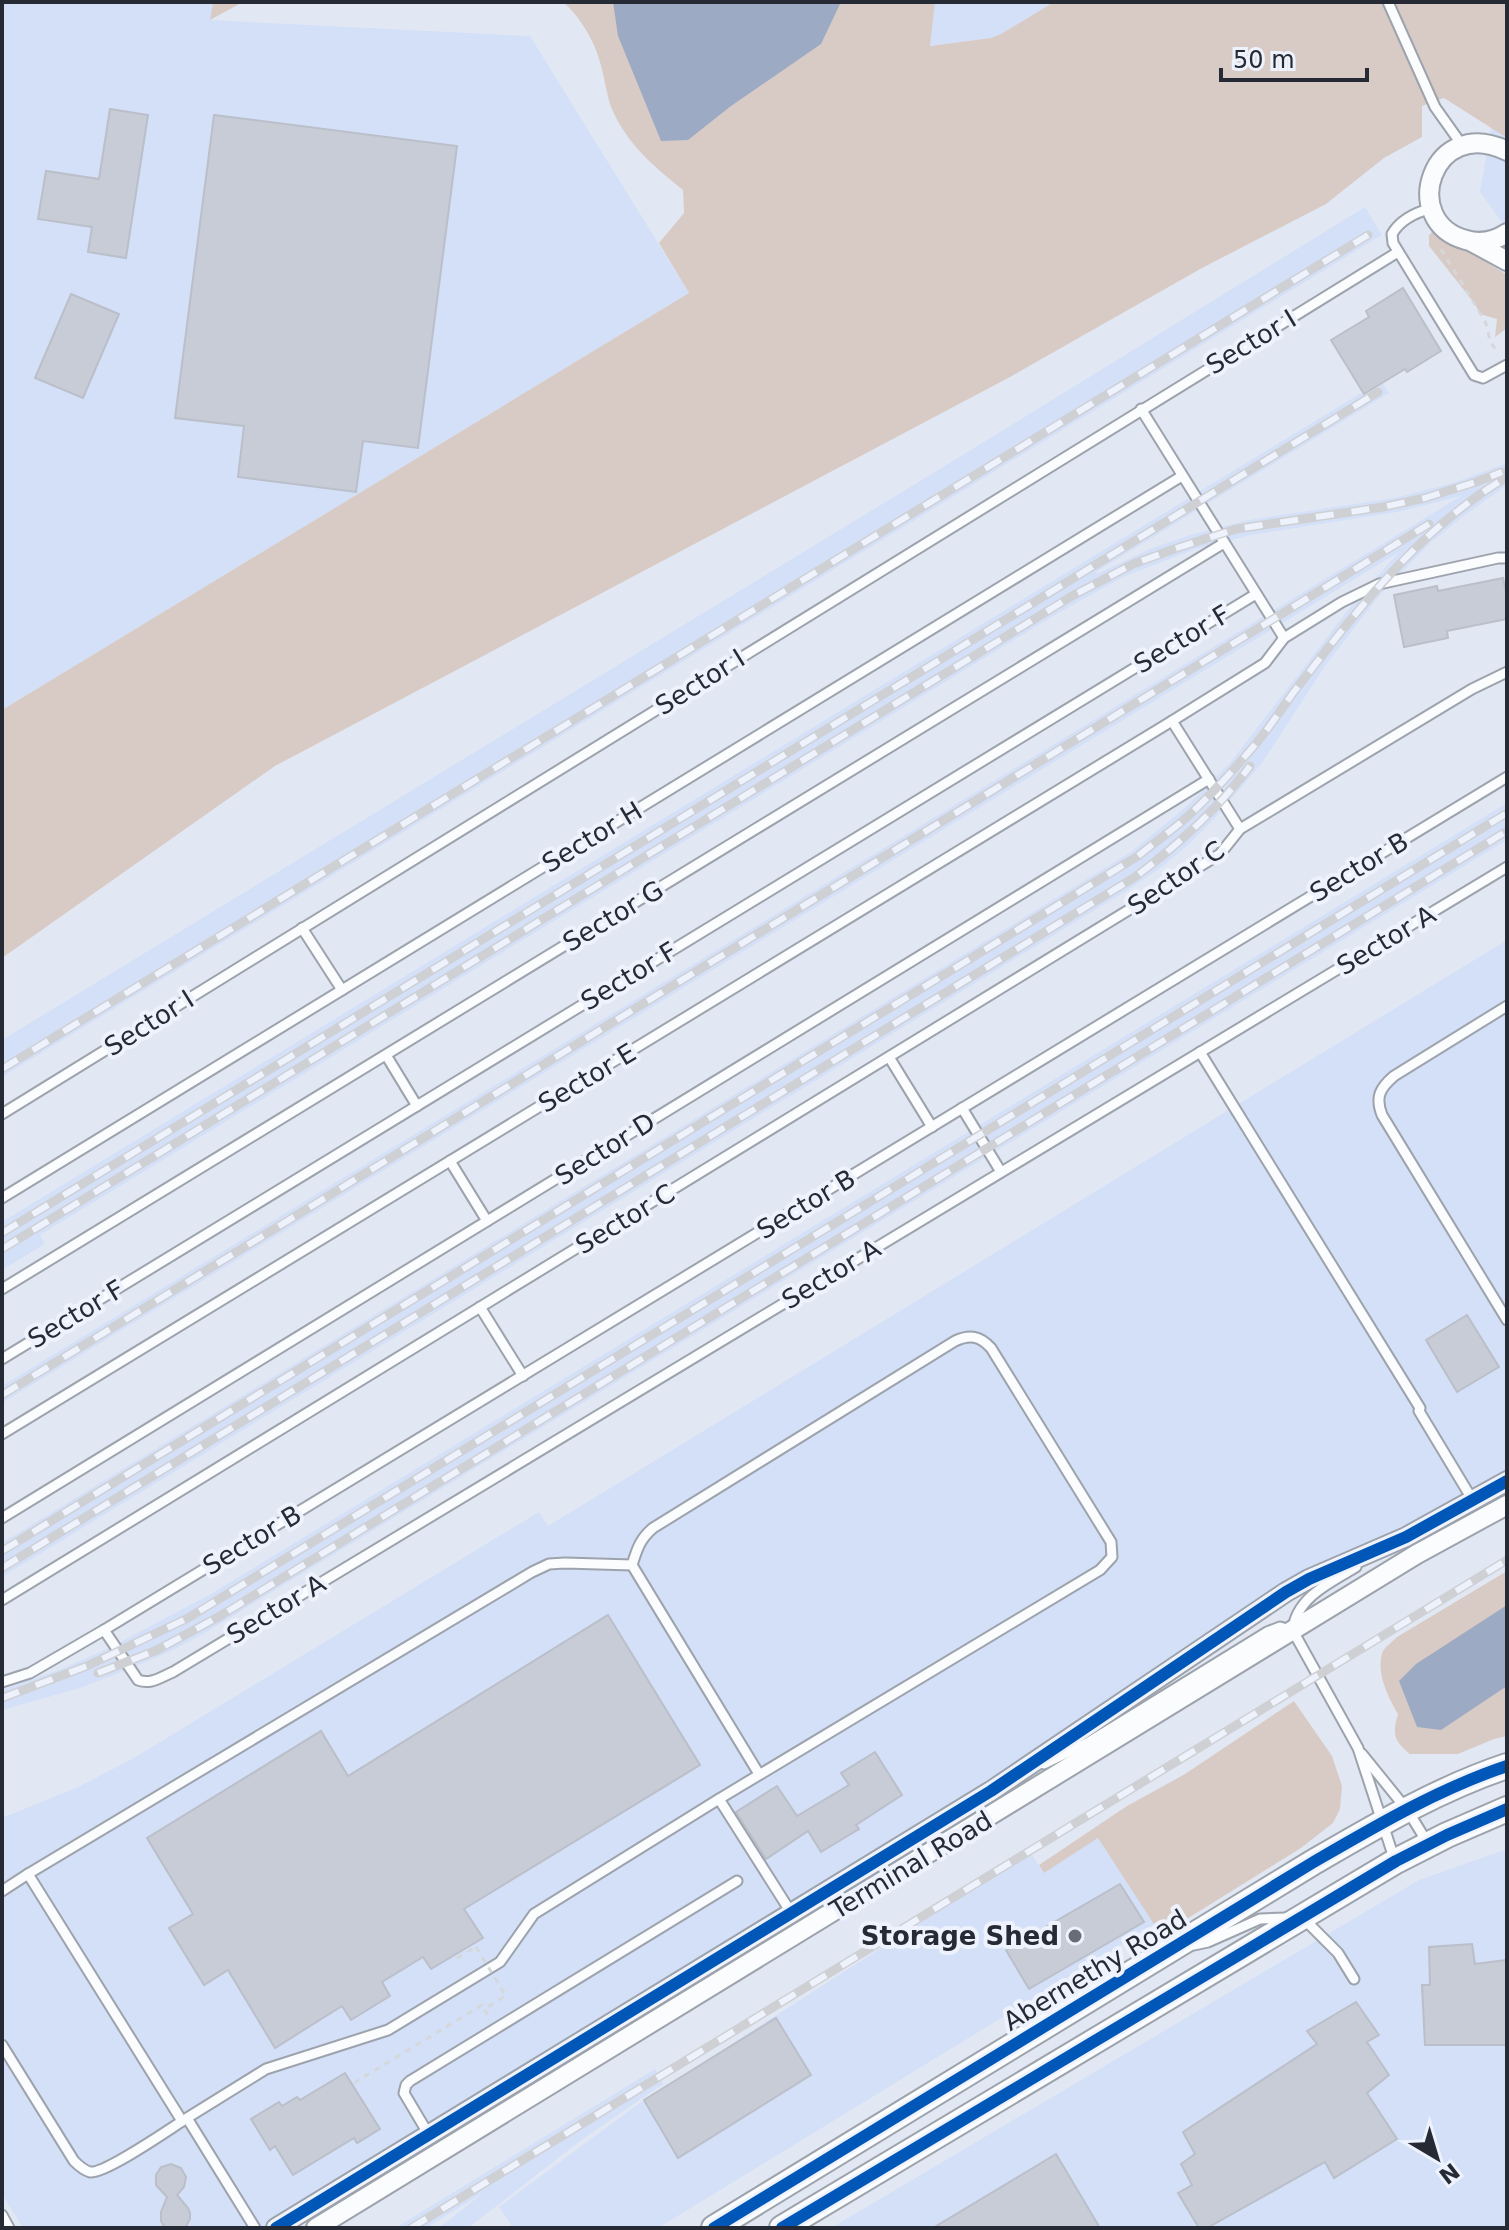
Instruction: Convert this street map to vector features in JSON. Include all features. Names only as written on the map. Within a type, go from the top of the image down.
[{"type":"main road","name":"Abernethy Road","points":[[714,2228],[1312,1863],[1452,1788],[1507,1766]]},
{"type":"main road","points":[[782,2228],[1396,1861],[1507,1809]]},
{"type":"street","points":[[1507,151],[1492,144],[1477,142],[1462,145],[1440,161],[1429,187],[1432,208],[1441,225],[1450,233],[1507,261]]},
{"type":"street","points":[[1472,242],[1487,242],[1507,233]]},
{"type":"street","points":[[276,2228],[991,1791],[1286,1592],[1406,1537],[1507,1481]]},
{"type":"street","name":"Terminal Road","points":[[316,2228],[1417,1554],[1507,1505]]},
{"type":"lane","points":[[1388,2],[1435,107],[1462,145]]},
{"type":"lane","points":[[1432,208],[1420,211],[1394,229],[1392,238],[1398,252],[1474,375],[1483,378],[1507,365]]},
{"type":"lane","name":"Sector I","points":[[2,1114],[1398,252]]},
{"type":"lane","points":[[1141,409],[1284,638]]},
{"type":"lane","name":"Sector H","points":[[2,1198],[1182,476]]},
{"type":"lane","name":"Sector G","points":[[2,1289],[1224,543]]},
{"type":"lane","name":"Sector E","points":[[2,1434],[1172,721],[1265,663],[1284,638],[1342,602],[1379,584],[1507,558]]},
{"type":"lane","name":"Sector F","points":[[2,1359],[1256,594]]},
{"type":"lane","name":"Sector C","points":[[2,1600],[1220,854],[1240,829],[1472,689],[1507,672]]},
{"type":"lane","points":[[1172,721],[1240,829]]},
{"type":"lane","name":"Sector B","points":[[2,1682],[30,1673],[104,1630],[1507,777]]},
{"type":"lane","name":"Sector D","points":[[2,1518],[1209,779]]},
{"type":"lane","name":"Sector A","points":[[104,1630],[134,1676],[143,1682],[155,1681],[1507,867]]},
{"type":"lane","points":[[302,928],[342,990]]},
{"type":"lane","points":[[1507,1006],[1394,1076],[1378,1095],[1382,1115],[1507,1320]]},
{"type":"lane","points":[[1200,1052],[1420,1408],[1472,1499]]},
{"type":"lane","points":[[386,1055],[417,1106]]},
{"type":"lane","points":[[889,1057],[932,1127]]},
{"type":"lane","points":[[962,1108],[1001,1172]]},
{"type":"lane","points":[[450,1161],[487,1221]]},
{"type":"lane","points":[[480,1307],[523,1376]]},
{"type":"lane","points":[[2,2045],[74,2161],[89,2172],[107,2168],[266,2069],[388,2030],[500,1962],[534,1914],[759,1774],[1100,1570],[1112,1557],[1111,1542],[985,1341],[975,1336],[965,1336],[929,1357],[653,1528],[643,1536],[637,1547],[632,1565],[759,1774]]},
{"type":"lane","points":[[1406,1537],[1314,1594],[1297,1614],[1293,1631],[1358,1748],[1408,1811],[1428,1845]]},
{"type":"lane","points":[[2,1891],[532,1572],[549,1564],[632,1565]]},
{"type":"lane","points":[[991,1791],[1087,1743],[1267,1632],[1280,1627],[1293,1631]]},
{"type":"lane","points":[[1358,1748],[1396,1861]]},
{"type":"lane","points":[[719,1799],[792,1914]]},
{"type":"lane","points":[[28,1874],[255,2228]]},
{"type":"lane","points":[[429,2135],[404,2093],[410,2081],[737,1881]]},
{"type":"lane","points":[[1171,1949],[1208,1942],[1260,1919],[1303,1918],[1338,1953],[1354,1979]]},
{"type":"lane","points":[[2,2215],[9,2228]]},
{"type":"path","points":[[1441,225],[1441,251],[1485,321],[1493,348],[1504,354]]},
{"type":"path","points":[[457,1958],[476,1947],[506,1996],[489,2006]]},
{"type":"path","points":[[354,2083],[482,2005],[484,2009]]},
{"type":"shaded area","points":[[2,2],[213,2],[211,20],[530,36],[689,293],[2,710]]},
{"type":"shaded area","points":[[213,2],[243,2],[210,20]]},
{"type":"shaded area","points":[[563,2],[935,2],[930,46],[991,38],[1054,2],[1507,2],[1507,138],[1444,98],[1422,106],[1422,137],[1384,158],[1326,204],[1202,268],[1010,377],[275,766],[2,958],[2,710],[689,293],[659,243],[684,213],[683,190],[651,163],[624,132],[611,107],[593,43],[580,21]]},
{"type":"shaded area","points":[[613,2],[841,2],[821,44],[731,106],[688,140],[661,141],[618,36]]},
{"type":"shaded area","points":[[935,2],[1054,2],[991,38],[929,46]]},
{"type":"shaded area","points":[[1507,39],[1507,229],[1480,192]]},
{"type":"shaded area","points":[[1365,207],[1382,235],[2,1077],[2,1040]]},
{"type":"shaded area","points":[[1433,231],[1507,275],[1507,328],[1495,337],[1497,319],[1480,314],[1429,246],[1429,235]]},
{"type":"shaded area","points":[[1383,384],[1389,393],[1096,572],[1190,535],[1249,520],[1394,498],[1453,483],[1507,463],[1507,485],[1430,543],[1379,596],[1325,666],[1262,763],[1189,844],[1131,888],[2,1577],[2,1543],[1131,852],[1187,806],[1230,763],[1355,601],[1399,552],[2,1403],[2,1386],[1461,496],[1397,512],[1251,535],[1195,549],[1123,577],[1058,613],[40,1235],[45,1244],[2,1270],[2,1222],[1361,393],[1364,396]]},
{"type":"shaded area","points":[[1507,803],[1507,840],[203,1634],[167,1653],[80,1688],[2,1710],[2,1690],[109,1648],[211,1594]]},
{"type":"shaded area","points":[[1507,940],[1507,1476],[1270,1593],[980,1788],[261,2228],[23,2228],[2,2194],[2,1818],[78,1787],[132,1759],[539,1512],[548,1526]]},
{"type":"shaded area","points":[[1507,1571],[1507,1736],[1458,1754],[1410,1754],[1396,1737],[1398,1714],[1382,1675],[1383,1651],[1397,1637]]},
{"type":"shaded area","points":[[1507,1605],[1507,1686],[1441,1730],[1417,1727],[1399,1681],[1416,1664]]},
{"type":"shaded area","points":[[1294,1701],[1332,1756],[1342,1786],[1340,1809],[1333,1823],[1301,1848],[1161,1935],[1098,1838],[1044,1873],[1039,1865],[1127,1806],[1185,1774]]},
{"type":"shaded area","points":[[1098,1837],[1155,1924],[658,2228],[513,2228],[499,2207],[640,2103],[1030,1852],[1044,1873]]},
{"type":"shaded area","points":[[1507,1849],[1507,2228],[831,2228],[1419,1880]]},
{"type":"shaded area","points":[[655,2069],[663,2084],[584,2138],[468,2228],[439,2228],[483,2193],[426,2228],[395,2228]]},
{"type":"building","points":[[110,109],[148,115],[126,258],[88,252],[92,227],[38,219],[46,171],[99,179]]},
{"type":"building","points":[[214,115],[457,146],[418,448],[363,441],[356,492],[238,477],[244,426],[175,418]]},
{"type":"building","points":[[1403,288],[1441,351],[1364,394],[1331,340],[1369,317],[1366,311]]},
{"type":"building","points":[[71,294],[119,314],[83,398],[35,378]]},
{"type":"building","points":[[1503,578],[1507,619],[1447,631],[1448,638],[1404,647],[1394,595],[1437,586],[1438,591]]},
{"type":"building","points":[[1467,1315],[1499,1367],[1457,1392],[1426,1340]]},
{"type":"building","points":[[608,1615],[700,1765],[464,1909],[483,1938],[431,1969],[423,1957],[382,1982],[390,1996],[351,2020],[342,2006],[275,2048],[228,1970],[204,1985],[169,1928],[193,1914],[147,1838],[321,1731],[348,1776]]},
{"type":"building","points":[[875,1752],[902,1795],[856,1825],[859,1829],[821,1852],[808,1831],[766,1859],[736,1812],[777,1786],[797,1816],[849,1785],[841,1773]]},
{"type":"building","name":"Storage Shed","points":[[1120,1884],[1144,1922],[1029,1989],[1006,1950]]},
{"type":"building","points":[[1472,1944],[1475,1964],[1507,1960],[1507,2045],[1425,2045],[1422,1985],[1430,1985],[1429,1947]]},
{"type":"building","points":[[1356,2002],[1379,2035],[1367,2042],[1389,2075],[1367,2093],[1397,2139],[1334,2178],[1325,2162],[1207,2228],[1199,2228],[1178,2193],[1192,2185],[1181,2164],[1195,2154],[1183,2132],[1317,2044],[1307,2031]]},
{"type":"building","points":[[776,2018],[811,2075],[678,2158],[644,2100]]},
{"type":"building","points":[[345,2073],[380,2129],[357,2143],[354,2138],[293,2175],[275,2146],[270,2150],[251,2119],[279,2102],[282,2106],[297,2097],[300,2100]]},
{"type":"building","points":[[1056,2154],[1100,2228],[933,2228]]},
{"type":"building","points":[[171,2164],[181,2168],[186,2177],[184,2187],[177,2195],[190,2213],[185,2228],[165,2228],[161,2221],[167,2197],[156,2185],[156,2175],[161,2167]]},
{"type":"railway","points":[[2,1069],[1368,235]]},
{"type":"railway","points":[[2,1233],[1378,392]]},
{"type":"railway","points":[[2,1249],[1072,596],[1133,564],[1236,529],[1383,507],[1425,498],[1502,472]]},
{"type":"railway","points":[[2,1551],[1138,856],[1186,818],[1229,775],[1340,633],[1416,547],[1475,498],[1507,477]]},
{"type":"railway","points":[[2,1395],[1429,524]]},
{"type":"railway","points":[[2,1568],[1135,877],[1197,826],[1250,766]]},
{"type":"railway","points":[[2,1698],[87,1666],[188,1618],[1507,813]]},
{"type":"railway","points":[[98,1673],[157,1650],[220,1616],[1507,831]]},
{"type":"railway","points":[[411,2228],[1507,1560]]},
{"type":"cycle path","points":[[276,2228],[991,1791],[1286,1592],[1406,1537],[1507,1481]]},
{"type":"cycle path","points":[[714,2228],[1312,1863],[1431,1797],[1507,1766]]},
{"type":"cycle path","points":[[782,2228],[1396,1861],[1507,1809]]},
{"type":"place","name":"Storage Shed","points":[[1075,1936]]}]
